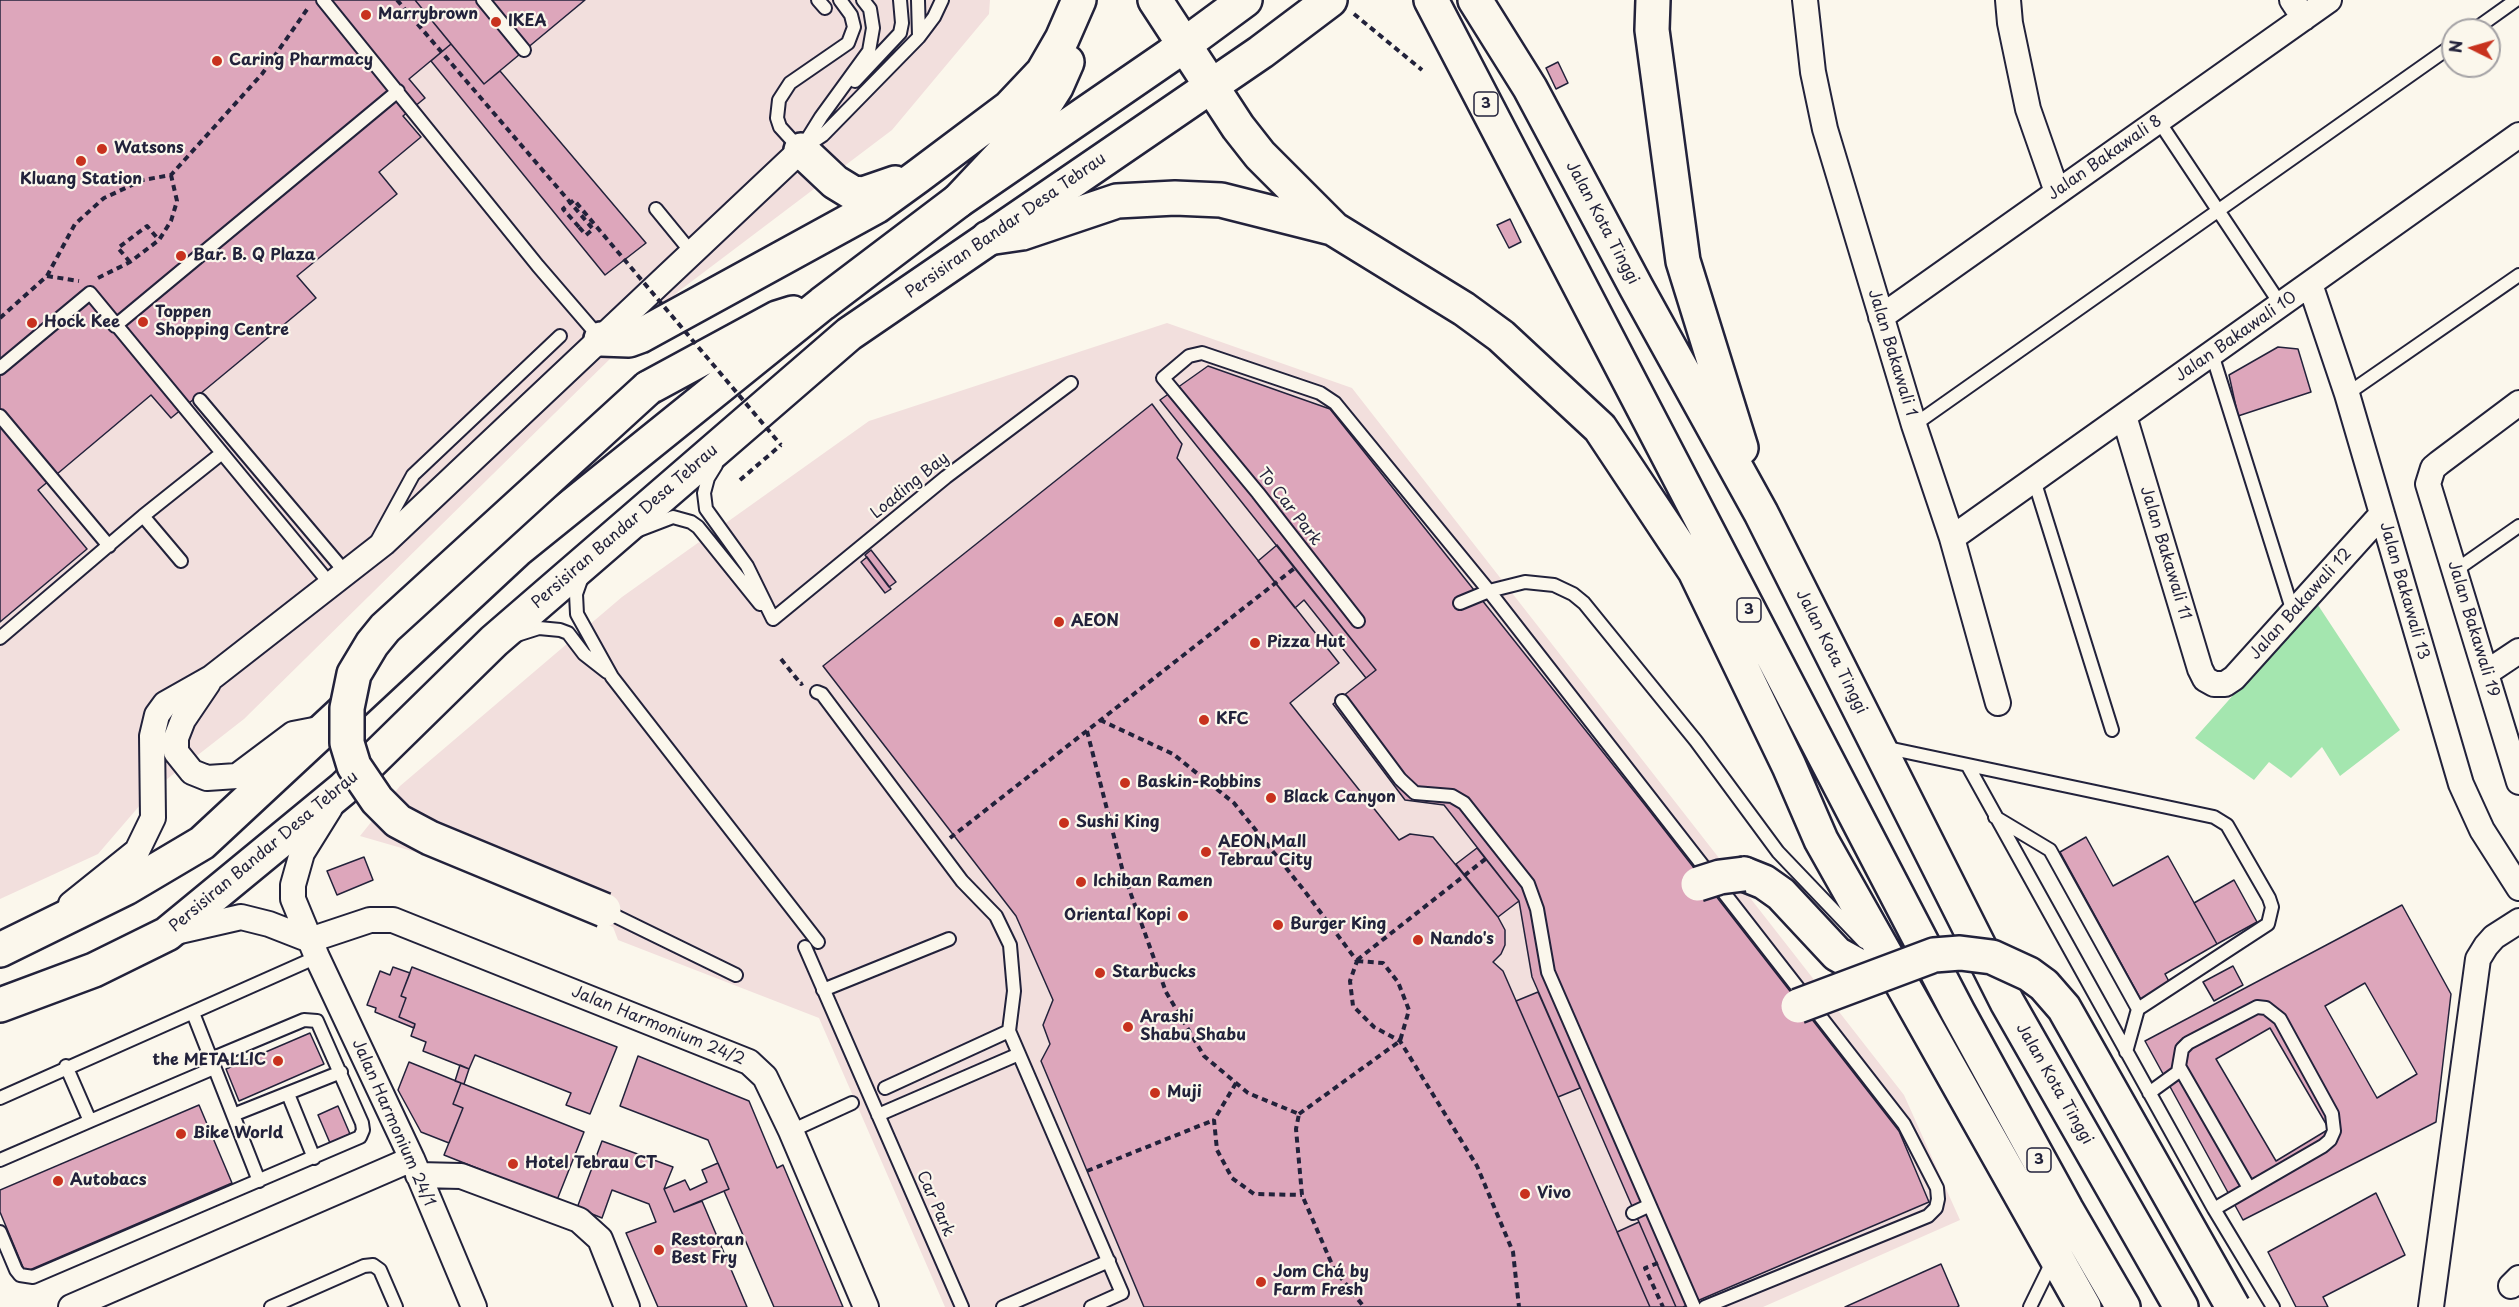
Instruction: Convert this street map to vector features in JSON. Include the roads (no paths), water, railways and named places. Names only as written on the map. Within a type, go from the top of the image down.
[{"type":"main road","points":[[601,339],[629,340],[640,336],[877,206],[1009,108],[1043,72],[1062,39],[1079,0]]},
{"type":"main road","points":[[958,201],[1036,117],[1056,87],[1076,42],[1084,0]]},
{"type":"main road","points":[[1155,0],[1238,127],[1260,155],[1334,229],[1464,309],[1492,330],[1599,429],[1695,571],[1887,976],[2084,1307]]},
{"type":"main road","name":"3","points":[[1431,0],[1958,1012],[2066,1209],[2123,1307]]},
{"type":"main road","name":"Jalan Kota Tinggi","points":[[1475,0],[1530,88],[1636,287],[1761,513],[2007,1002],[2181,1307]]},
{"type":"main road","points":[[0,950],[126,888],[202,843],[517,550],[822,304],[958,201],[1239,4]]},
{"type":"main road","name":"Persisiran Bandar Desa Tebrau","points":[[0,1005],[94,970],[167,934],[343,789],[494,642],[849,334],[1212,84],[1339,5]]},
{"type":"main road","points":[[1649,10],[1683,261],[1761,513]]},
{"type":"main road","points":[[801,150],[835,182],[853,193],[862,194],[875,191],[917,177]]},
{"type":"main road","points":[[988,238],[1022,233],[1117,201],[1175,198],[1221,200],[1334,229]]},
{"type":"main road","points":[[604,910],[430,838],[398,820],[377,800],[354,766],[347,743],[347,708],[354,674],[372,644],[385,628],[648,388],[777,318],[822,304]]},
{"type":"main road","points":[[1789,766],[1839,832],[1918,968],[1958,1012]]},
{"type":"main road","points":[[1698,884],[1720,877],[1744,874],[1764,882],[1781,894],[1837,954],[1887,976]]},
{"type":"main road","points":[[1798,1006],[1887,976],[1934,955],[1959,953],[1992,957],[2010,963],[2044,986],[2064,1008],[2233,1307]]},
{"type":"street","name":"Jalan Bakawali 1","points":[[1805,0],[1813,72],[1825,129],[1914,425],[1952,538],[1998,703]]},
{"type":"street","points":[[2008,0],[2011,32],[2028,110],[2057,192]]},
{"type":"street","name":"Jalan Bakawali 8","points":[[1881,317],[2158,120],[2298,9],[2329,0]]},
{"type":"street","name":"Jalan Bakawali 10","points":[[1952,538],[2519,135]]},
{"type":"street","points":[[30,934],[137,851],[153,818],[151,750],[153,726],[165,704],[211,678],[371,553],[801,150]]},
{"type":"street","name":"Jalan Bakawali 13","points":[[2310,284],[2347,394],[2461,784],[2482,830],[2519,888]]},
{"type":"street","name":"Jalan Bakawali 19","points":[[2519,403],[2439,463],[2429,476],[2430,492],[2456,570],[2519,780]]},
{"type":"street","name":"Jalan Bakawali 11","points":[[2124,416],[2200,669],[2205,679],[2214,684]]},
{"type":"street","name":"Jalan Bakawali 12","points":[[2214,684],[2225,684],[2234,678],[2382,514]]},
{"type":"street","points":[[2486,673],[2519,651]]},
{"type":"street","points":[[211,678],[183,720],[176,738],[176,752],[192,772],[207,778],[237,776],[293,734],[324,728]]},
{"type":"street","name":"Jalan Harmonium 24/1","points":[[343,789],[302,852],[292,885],[293,899],[415,1167],[474,1307]]},
{"type":"street","points":[[167,934],[241,917],[269,924],[314,948]]},
{"type":"street","name":"Jalan Harmonium 24/2","points":[[314,948],[370,920],[385,919],[401,922],[749,1062],[765,1077],[791,1131],[866,1307]]},
{"type":"street","points":[[2431,1307],[2478,959],[2490,941],[2519,921]]},
{"type":"street","points":[[71,1307],[415,1167],[461,1176],[579,1220],[600,1239],[627,1307]]},
{"type":"lane","points":[[323,0],[538,266],[601,339]]},
{"type":"lane","points":[[483,0],[524,51]]},
{"type":"lane","points":[[801,150],[780,127],[777,118],[779,100],[790,83],[848,43],[855,27],[851,15],[840,0]]},
{"type":"lane","points":[[801,150],[821,117],[869,51],[873,28],[870,9],[863,0]]},
{"type":"lane","points":[[821,117],[900,33],[902,23],[900,0]]},
{"type":"lane","points":[[918,0],[919,37]]},
{"type":"lane","points":[[2491,18],[2516,0]]},
{"type":"lane","points":[[801,150],[823,135],[919,37],[940,2]]},
{"type":"lane","points":[[1914,425],[2441,53]]},
{"type":"lane","points":[[116,326],[398,91]]},
{"type":"lane","points":[[2158,120],[2281,305]]},
{"type":"lane","points":[[656,209],[692,253]]},
{"type":"lane","points":[[2347,394],[2519,275]]},
{"type":"lane","points":[[0,368],[90,293],[248,485],[338,579]]},
{"type":"lane","points":[[371,553],[413,475],[560,336]]},
{"type":"lane","name":"To Car Park","points":[[1358,621],[1258,493],[1163,378],[1189,356],[1202,353],[1320,393],[1335,403],[1489,591]]},
{"type":"lane","points":[[2212,354],[2293,612]]},
{"type":"lane","name":"Loading Bay","points":[[772,619],[946,477],[1071,383]]},
{"type":"lane","points":[[200,400],[261,474],[338,579]]},
{"type":"lane","points":[[0,416],[109,546]]},
{"type":"lane","points":[[740,428],[708,478],[704,493],[706,509],[747,566],[772,619]]},
{"type":"lane","points":[[0,638],[143,516],[222,453]]},
{"type":"lane","points":[[248,485],[261,474]]},
{"type":"lane","points":[[2034,480],[2112,730]]},
{"type":"lane","points":[[143,516],[181,561]]},
{"type":"lane","points":[[772,619],[698,527],[691,522],[673,517],[603,546],[579,582],[575,603],[580,623],[612,677],[818,942]]},
{"type":"lane","points":[[2456,570],[2519,526]]},
{"type":"lane","points":[[1460,603],[1489,591],[1525,582],[1554,585],[1574,594],[1584,603],[1696,741],[1778,852],[1887,976]]},
{"type":"lane","points":[[1489,591],[1904,1124],[1937,1188],[1936,1208],[1928,1216],[1705,1307]]},
{"type":"lane","points":[[494,642],[539,628],[560,630],[568,633],[584,654],[612,677]]},
{"type":"lane","points":[[818,692],[822,694],[962,881],[996,916],[1010,945],[1014,991],[1009,1031],[1122,1293],[1091,1307]]},
{"type":"lane","points":[[1342,701],[1400,779],[1415,793],[1452,796],[1464,803],[1528,884],[1537,909],[1548,972],[1648,1206],[1674,1258],[1694,1307]]},
{"type":"lane","points":[[1879,746],[2214,818],[2223,821],[2230,828],[2270,898],[2272,907],[2268,924],[2138,1009],[2126,1052]]},
{"type":"lane","points":[[1968,766],[2214,1209],[2273,1307]]},
{"type":"lane","points":[[1994,816],[2050,850],[2138,1009]]},
{"type":"lane","points":[[604,910],[736,975]]},
{"type":"lane","points":[[823,990],[949,939]]},
{"type":"lane","name":"Car Park","points":[[805,947],[962,1307]]},
{"type":"lane","points":[[0,1098],[66,1066],[193,1013],[314,948]]},
{"type":"lane","points":[[2149,1093],[2175,1075],[2180,1068],[2185,1045],[2257,1007],[2266,1008],[2280,1019],[2332,1114],[2334,1131],[2331,1140],[2214,1209]]},
{"type":"lane","points":[[193,1013],[259,1181]]},
{"type":"lane","points":[[0,1160],[311,1019],[317,1021],[322,1027],[363,1130],[360,1137],[354,1141],[33,1277],[20,1275],[16,1270],[0,1232]]},
{"type":"lane","points":[[885,1088],[1009,1031]]},
{"type":"lane","points":[[878,1115],[1019,1054]]},
{"type":"lane","points":[[66,1066],[90,1121]]},
{"type":"lane","points":[[2180,1068],[2249,1188]]},
{"type":"lane","points":[[233,1115],[341,1072]]},
{"type":"lane","points":[[288,1094],[314,1158]]},
{"type":"lane","points":[[791,1131],[852,1103]]},
{"type":"lane","points":[[1633,1213],[1648,1206]]},
{"type":"lane","points":[[2030,1307],[2055,1257]]},
{"type":"lane","points":[[1003,1307],[1108,1261]]},
{"type":"lane","points":[[271,1307],[292,1303],[364,1266],[373,1264],[380,1270],[396,1307]]},
{"type":"place","name":"Marrybrown","points":[[366,15]]},
{"type":"place","name":"IKEA","points":[[496,22]]},
{"type":"place","name":"Caring Pharmacy","points":[[217,61]]},
{"type":"place","name":"Watsons","points":[[102,149]]},
{"type":"place","name":"Kluang Station","points":[[81,161]]},
{"type":"place","name":"Bar. B. Q Plaza","points":[[181,256]]},
{"type":"place","name":"Toppen Shopping Centre","points":[[143,322]]},
{"type":"place","name":"Hock Kee","points":[[32,323]]},
{"type":"place","name":"AEON","points":[[1059,622]]},
{"type":"place","name":"Pizza Hut","points":[[1255,643]]},
{"type":"place","name":"KFC","points":[[1204,720]]},
{"type":"place","name":"Baskin-Robbins","points":[[1125,783]]},
{"type":"place","name":"Black Canyon","points":[[1271,798]]},
{"type":"place","name":"Sushi King","points":[[1064,823]]},
{"type":"place","name":"AEON Mall Tebrau City","points":[[1206,852]]},
{"type":"place","name":"Ichiban Ramen","points":[[1081,882]]},
{"type":"place","name":"Oriental Kopi","points":[[1183,916]]},
{"type":"place","name":"Burger King","points":[[1278,925]]},
{"type":"place","name":"Nando's","points":[[1418,940]]},
{"type":"place","name":"Starbucks","points":[[1100,973]]},
{"type":"place","name":"Arashi Shabu Shabu","points":[[1128,1027]]},
{"type":"place","name":"the METALLIC","points":[[278,1061]]},
{"type":"place","name":"Muji","points":[[1155,1093]]},
{"type":"place","name":"Bike World","points":[[181,1134]]},
{"type":"place","name":"Hotel Tebrau CT","points":[[513,1164]]},
{"type":"place","name":"Autobacs","points":[[58,1181]]},
{"type":"place","name":"Vivo","points":[[1525,1194]]},
{"type":"place","name":"Restoran Best Fry","points":[[659,1250]]},
{"type":"place","name":"Jom Chá by Farm Fresh","points":[[1261,1282]]}]
